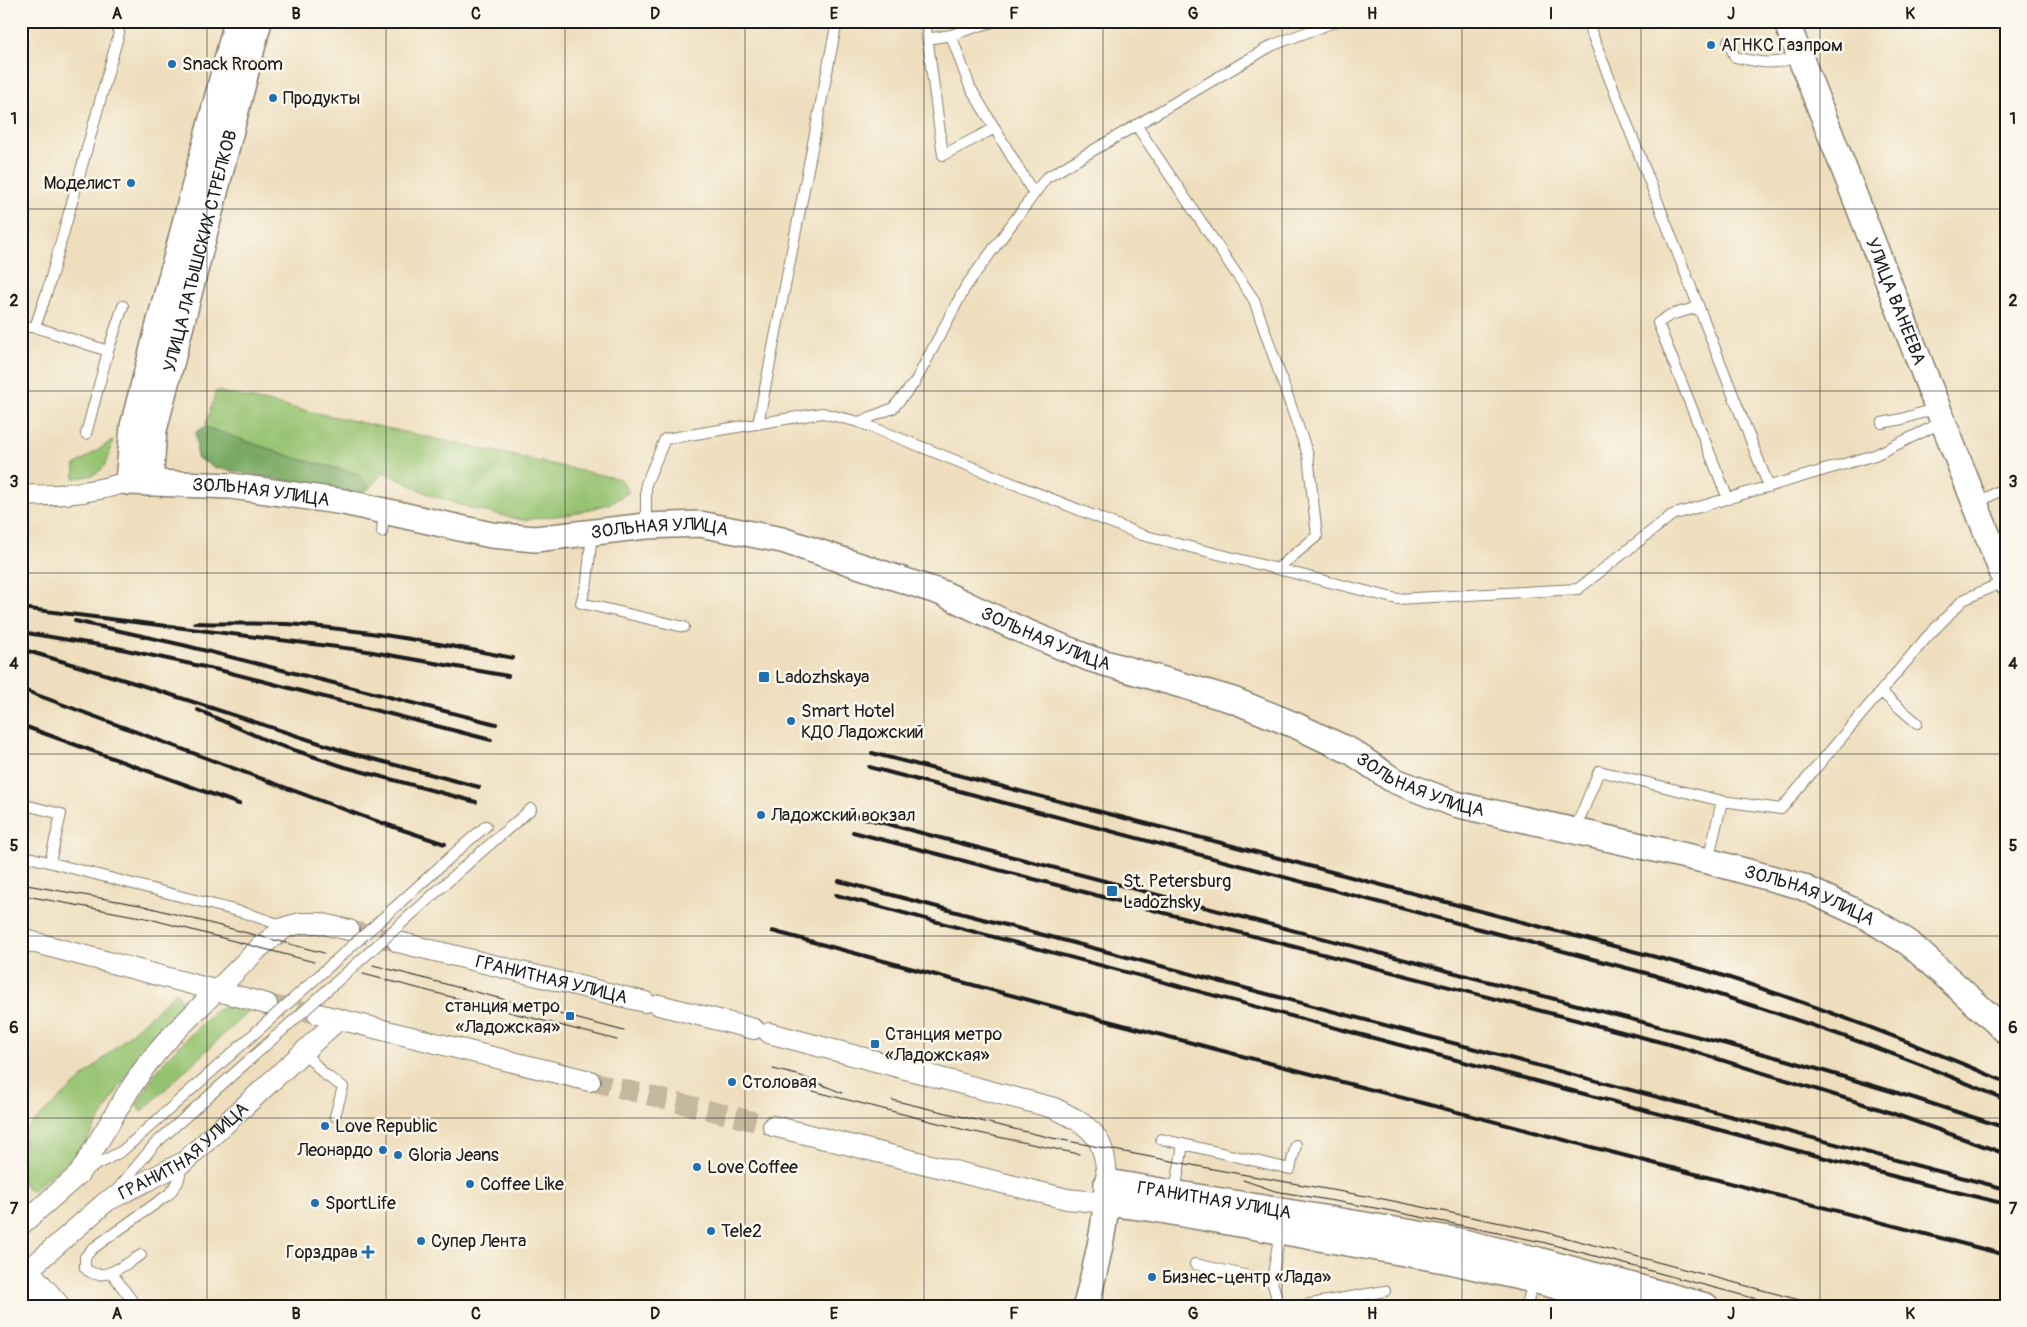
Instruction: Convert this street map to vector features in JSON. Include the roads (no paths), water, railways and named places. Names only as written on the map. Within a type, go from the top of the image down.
[{"type":"main road","points":[[23,1271],[56,1306]]},
{"type":"street","name":"УЛИЦА ЛАТЫШСКИХ СТРЕЛКОВ","points":[[139,482],[133,426],[237,21]]},
{"type":"street","name":"УЛИЦА ЛАТЫШСКИХ СТРЕЛКОВ","points":[[139,482],[259,21]]},
{"type":"street","name":"УЛИЦА ВАНЕЕВА","points":[[1786,21],[2006,582]]},
{"type":"street","name":"ЗОЛЬНАЯ УЛИЦА","points":[[21,495],[39,496],[103,489],[139,482],[191,483],[231,486],[344,502],[383,522],[513,538],[535,539],[646,526],[700,524],[782,540],[942,593],[1091,659],[1233,700],[1297,726],[1352,752],[1393,780],[1456,804],[1708,861],[1800,886],[1867,917],[1910,943],[2006,1030]]},
{"type":"street","points":[[21,1225],[79,1174],[147,1064],[171,1036],[260,947],[286,927],[301,923],[319,923],[348,930]]},
{"type":"street","points":[[21,939],[267,1004]]},
{"type":"street","name":"ГРАНИТНАЯ УЛИЦА","points":[[398,942],[761,1031],[1054,1108],[1085,1125],[1096,1136],[1103,1148],[1106,1159],[1107,1192]]},
{"type":"street","points":[[318,1014],[590,1081]]},
{"type":"street","name":"ГРАНИТНАЯ УЛИЦА","points":[[23,1271],[107,1201],[184,1162],[339,1019]]},
{"type":"street","name":"ГРАНИТНАЯ УЛИЦА","points":[[772,1126],[1067,1199],[1107,1192],[1175,1192],[1455,1240],[1538,1260],[1706,1306]]},
{"type":"street","points":[[1086,1306],[1102,1237],[1107,1192]]},
{"type":"street","name":"ГРАНИТНАЯ УЛИЦА","points":[[1107,1192],[1149,1208],[1440,1259],[1533,1280],[1632,1306]]},
{"type":"lane","points":[[35,328],[47,292],[119,33],[115,21]]},
{"type":"lane","points":[[758,424],[837,21]]},
{"type":"lane","points":[[925,21],[943,155],[994,128]]},
{"type":"lane","points":[[928,39],[951,35],[995,21]]},
{"type":"lane","points":[[860,422],[893,408],[915,382],[966,286],[1046,178],[1273,45],[1337,21]]},
{"type":"lane","points":[[1587,21],[1769,486]]},
{"type":"lane","points":[[951,35],[970,86],[1034,194]]},
{"type":"lane","points":[[1728,41],[1735,58],[1765,64],[1786,62],[1799,56]]},
{"type":"lane","points":[[1136,126],[1254,300],[1308,455],[1317,536],[1277,569]]},
{"type":"lane","points":[[86,434],[108,351],[123,306]]},
{"type":"lane","points":[[1699,307],[1670,315],[1658,324],[1728,499]]},
{"type":"lane","points":[[21,327],[35,328],[108,351]]},
{"type":"lane","points":[[646,526],[646,484],[665,439],[822,413],[860,422],[1142,535],[1397,598],[1578,589],[1672,515],[1875,455],[1940,415]]},
{"type":"lane","points":[[1882,423],[1940,415]]},
{"type":"lane","points":[[1976,504],[2006,487]]},
{"type":"lane","points":[[592,533],[587,582],[581,603],[684,627]]},
{"type":"lane","points":[[1575,831],[1598,771],[1722,801],[1781,809],[1927,637],[1963,600],[2006,582]]},
{"type":"lane","points":[[1881,692],[1917,723]]},
{"type":"lane","points":[[1708,861],[1722,801]]},
{"type":"lane","points":[[21,804],[61,814],[50,862]]},
{"type":"lane","points":[[107,1201],[151,1149],[473,858],[531,809]]},
{"type":"lane","points":[[79,1174],[122,1150],[138,1138],[486,826]]},
{"type":"lane","points":[[21,855],[249,914],[286,927]]},
{"type":"lane","points":[[304,1052],[324,1074],[343,1087],[335,1116]]},
{"type":"lane","points":[[138,1138],[151,1149]]},
{"type":"lane","points":[[1161,1139],[1290,1169],[1296,1145]]},
{"type":"lane","points":[[1175,1192],[1184,1144]]},
{"type":"lane","points":[[141,1256],[111,1272],[98,1275],[91,1274],[85,1268],[85,1257],[92,1250],[169,1194],[178,1182],[184,1162]]},
{"type":"lane","points":[[1279,1306],[1272,1281],[1280,1230]]},
{"type":"lane","points":[[1194,1264],[1272,1281]]},
{"type":"lane","points":[[111,1272],[136,1306]]},
{"type":"lane","points":[[1528,1306],[1533,1280]]},
{"type":"lane","points":[[1299,1306],[1384,1291]]},
{"type":"tunnel","points":[[349,930],[398,942]]},
{"type":"tunnel","points":[[267,1004],[318,1014]]},
{"type":"tunnel","points":[[590,1081],[773,1126]]},
{"type":"tram line","points":[[21,884],[140,905],[324,953]]},
{"type":"tram line","points":[[21,895],[146,918],[314,962]]},
{"type":"tram line","points":[[373,965],[624,1031]]},
{"type":"tram line","points":[[363,974],[617,1040]]},
{"type":"tram line","points":[[773,1069],[801,1076],[842,1093]]},
{"type":"tram line","points":[[774,1081],[965,1130],[1079,1154]]},
{"type":"tram line","points":[[892,1100],[1052,1138],[1383,1199],[1545,1232],[1822,1306]]},
{"type":"tram line","points":[[1243,1180],[1275,1191],[1381,1209],[1542,1242],[1783,1306]]},
{"type":"railway","points":[[21,608],[361,650],[508,676]]},
{"type":"railway","points":[[75,621],[183,645],[496,724]]},
{"type":"railway","points":[[195,623],[287,624],[343,629],[513,658]]},
{"type":"railway","points":[[21,632],[117,648],[223,671],[491,740]]},
{"type":"railway","points":[[21,649],[141,685],[350,753],[479,787]]},
{"type":"railway","points":[[21,689],[370,819],[445,844]]},
{"type":"railway","points":[[198,710],[270,742],[345,767],[476,802]]},
{"type":"railway","points":[[21,725],[239,804]]},
{"type":"railway","points":[[872,753],[1705,970],[1857,1022],[2006,1082]]},
{"type":"railway","points":[[869,767],[1657,976],[1833,1032],[1920,1064],[2006,1100]]},
{"type":"railway","points":[[857,816],[1787,1060],[2006,1128]]},
{"type":"railway","points":[[853,832],[1676,1046],[1883,1110],[2006,1154]]},
{"type":"railway","points":[[839,881],[2006,1189]]},
{"type":"railway","points":[[836,895],[1919,1183],[2006,1204]]},
{"type":"railway","points":[[772,931],[1081,1014],[2006,1255]]},
{"type":"place","name":"АГНКС Газпром","points":[[1711,45]]},
{"type":"place","name":"Snack Rroom","points":[[172,64]]},
{"type":"place","name":"Продукты","points":[[273,98]]},
{"type":"place","name":"Моделист","points":[[131,183]]},
{"type":"place","name":"Ladozhskaya","points":[[764,677]]},
{"type":"place","name":"Smart Hotel КДО Ладожский","points":[[791,721]]},
{"type":"place","name":"Ладожский вокзал","points":[[761,815]]},
{"type":"place","name":"St. Petersburg Ladozhsky","points":[[1112,891]]},
{"type":"place","name":"станция метро «Ладожская»","points":[[570,1016]]},
{"type":"place","name":"Станция метро «Ладожская»","points":[[875,1044]]},
{"type":"place","name":"Столовая","points":[[732,1082]]},
{"type":"place","name":"Love Republic","points":[[325,1126]]},
{"type":"place","name":"Леонардо","points":[[383,1150]]},
{"type":"place","name":"Gloria Jeans","points":[[398,1155]]},
{"type":"place","name":"Love Coffee","points":[[697,1167]]},
{"type":"place","name":"Coffee Like","points":[[470,1184]]},
{"type":"place","name":"SportLife","points":[[315,1203]]},
{"type":"place","name":"Tele2","points":[[711,1231]]},
{"type":"place","name":"Супер Лента","points":[[421,1241]]},
{"type":"place","name":"Горздрав","points":[[368,1252]]},
{"type":"place","name":"Бизнес-центр «Лада»","points":[[1152,1277]]}]
